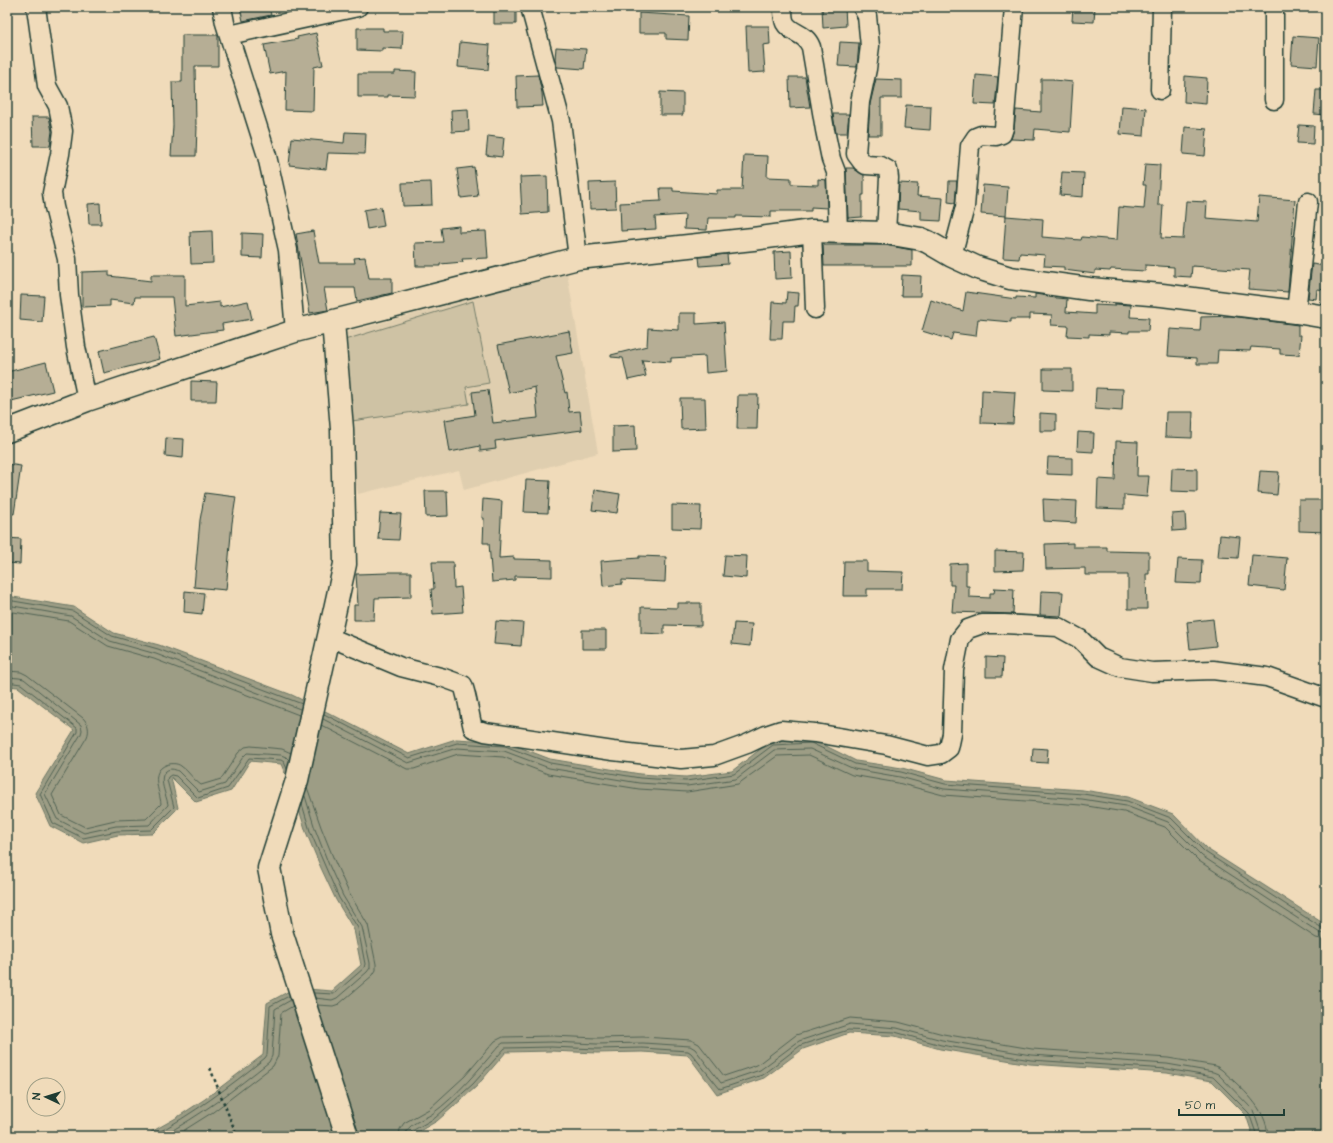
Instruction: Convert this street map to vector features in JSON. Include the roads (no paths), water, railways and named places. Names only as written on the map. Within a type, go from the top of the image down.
[{"type":"main road","points":[[7,431],[87,400],[295,331],[578,258],[812,231],[886,233],[928,242],[952,256],[978,268],[1010,278],[1089,289],[1162,295],[1326,317]]},
{"type":"main road","points":[[333,322],[342,429],[345,564],[297,780],[269,868],[282,934],[347,1136]]},
{"type":"street","points":[[36,7],[47,86],[58,106],[63,131],[52,193],[67,258],[69,295],[76,347],[87,400]]},
{"type":"street","points":[[222,7],[229,35],[267,156],[288,250],[295,331]]},
{"type":"street","points":[[229,35],[358,7]]},
{"type":"street","points":[[530,7],[561,121],[578,258]]},
{"type":"street","points":[[783,7],[785,23],[795,32],[808,39],[811,47],[825,130],[831,159],[836,172],[838,232]]},
{"type":"street","points":[[862,7],[867,16],[870,46],[860,102],[856,154],[866,165],[881,166],[888,170],[889,178],[886,233]]},
{"type":"street","points":[[952,256],[964,207],[970,146],[976,137],[981,135],[996,136],[1002,134],[1004,128],[1014,7]]},
{"type":"street","points":[[1160,90],[1162,7]]},
{"type":"street","points":[[1274,7],[1274,100]]},
{"type":"street","points":[[1296,312],[1308,202]]},
{"type":"street","points":[[812,231],[815,309]]},
{"type":"street","points":[[329,637],[401,667],[444,678],[463,685],[473,728],[485,732],[614,751],[681,759],[714,756],[781,730],[886,745],[928,756],[941,754],[949,748],[952,734],[954,670],[960,639],[968,629],[982,624],[1058,628],[1080,639],[1098,657],[1120,667],[1152,672],[1213,670],[1267,677],[1326,698]]},
{"type":"water","points":[[7,596],[74,607],[114,633],[159,645],[292,695],[409,754],[456,739],[506,742],[550,759],[640,774],[686,777],[732,771],[771,741],[812,739],[856,761],[902,768],[946,780],[1083,790],[1128,797],[1173,814],[1207,849],[1326,925],[1326,1136],[1253,1136],[1246,1115],[1212,1081],[1167,1073],[1030,1064],[940,1049],[895,1036],[849,1033],[803,1049],[764,1078],[717,1094],[688,1055],[642,1052],[506,1052],[476,1087],[437,1121],[411,1136],[144,1136],[176,1118],[205,1099],[263,1055],[267,1003],[295,988],[332,991],[361,965],[354,930],[336,900],[321,868],[306,832],[295,797],[281,764],[250,761],[231,791],[196,802],[171,777],[178,808],[152,834],[118,835],[83,843],[50,826],[35,793],[74,730],[18,687],[7,686]]}]
